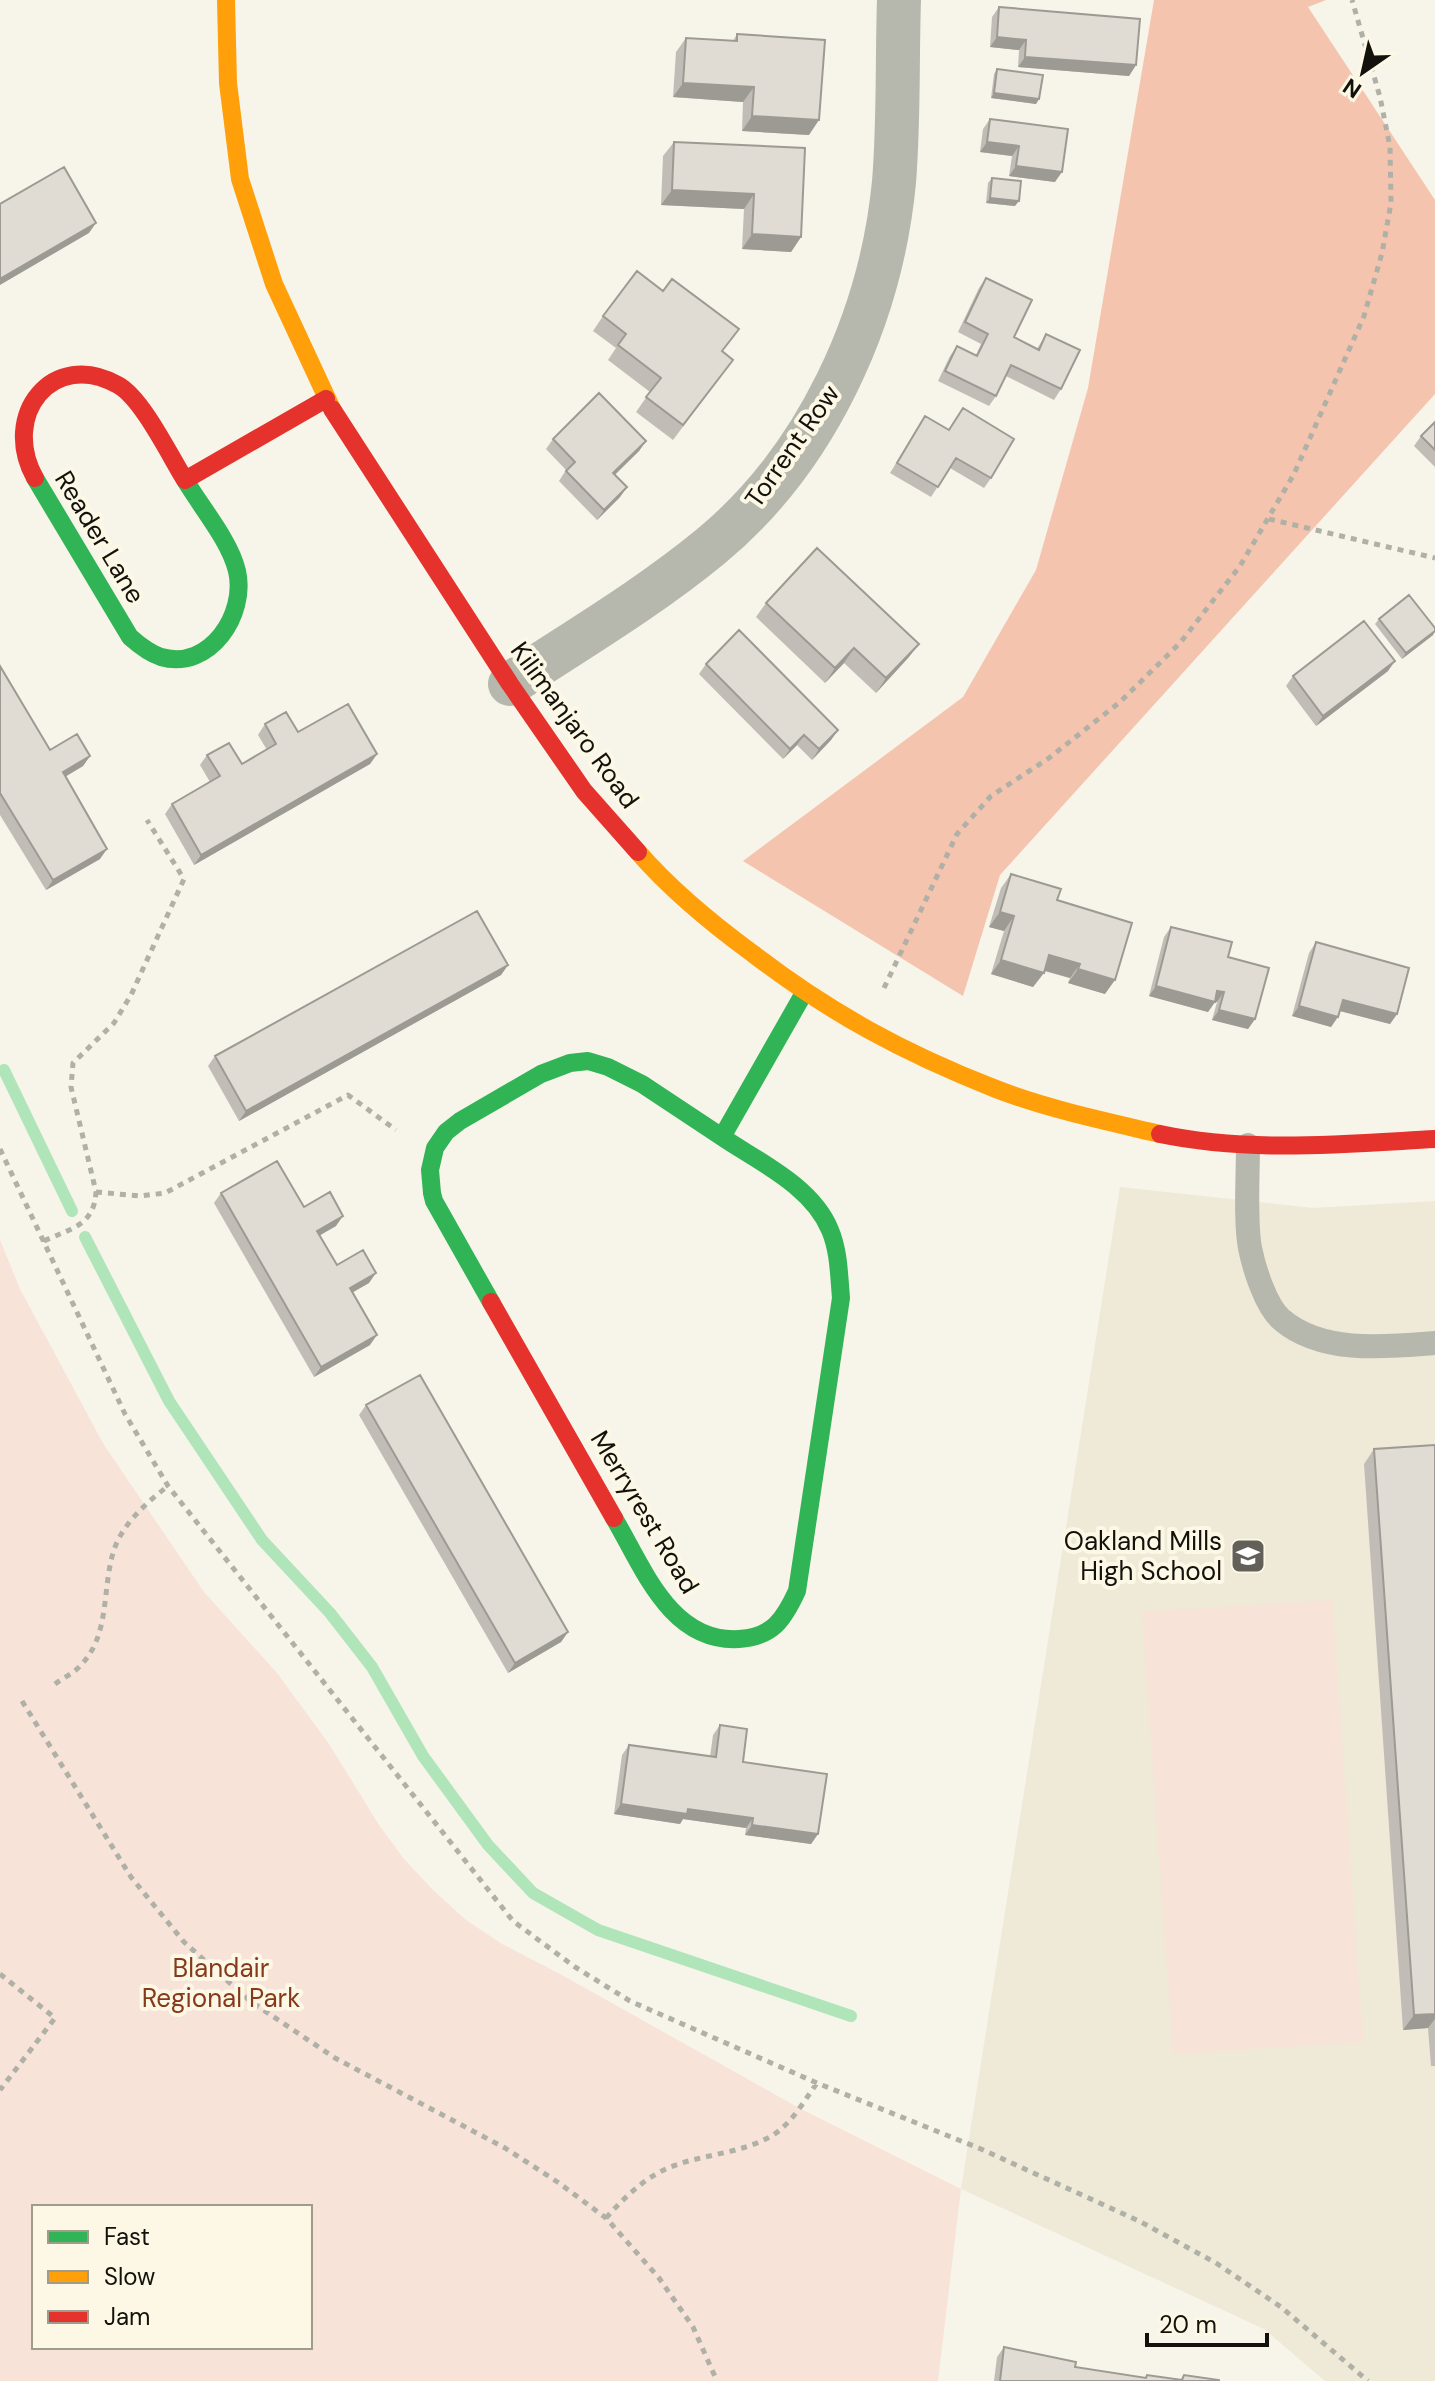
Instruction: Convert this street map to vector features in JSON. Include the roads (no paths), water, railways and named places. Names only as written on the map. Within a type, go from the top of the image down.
[{"type":"street","name":"Kilimanjaro Road","points":[[226,0],[228,83],[240,179],[274,284],[326,399],[510,684],[584,791],[660,877],[713,924],[804,993],[862,1028],[998,1090],[1095,1119],[1165,1135],[1248,1145],[1435,1139]]},
{"type":"street","name":"Torrent Row","points":[[510,684],[671,577],[712,545],[752,507],[784,468],[820,414],[845,369],[867,309],[883,246],[894,182],[899,0]]},
{"type":"street","name":"Reader Lane","points":[[84,375],[110,380],[132,394],[185,480],[237,570],[238,599],[233,624],[218,642],[191,656],[167,658],[147,651],[130,637],[24,460],[22,432],[27,408],[38,391],[58,380],[84,375]]},
{"type":"street","points":[[185,480],[326,399]]},
{"type":"street","points":[[722,1137],[804,993]]},
{"type":"street","name":"Merryrest Road","points":[[591,1061],[614,1069],[722,1137],[812,1200],[830,1228],[838,1262],[841,1298],[797,1591],[784,1618],[762,1635],[735,1640],[701,1632],[679,1619],[655,1589],[434,1201],[429,1179],[432,1157],[439,1139],[455,1123],[547,1070],[569,1063],[591,1061]]},
{"type":"lane","points":[[1248,1145],[1250,1246],[1261,1286],[1279,1319],[1306,1336],[1342,1345],[1435,1343]]},
{"type":"waterway","points":[[4,1070],[72,1211]]},
{"type":"waterway","points":[[85,1237],[169,1401],[262,1540],[330,1613],[372,1667],[423,1756],[488,1845],[533,1893],[598,1930],[851,2016]]},
{"type":"place","name":"Oakland Mills High School","points":[[1248,1556]]},
{"type":"park label","name":"Blandair Regional Park","points":[[221,1983]]}]
